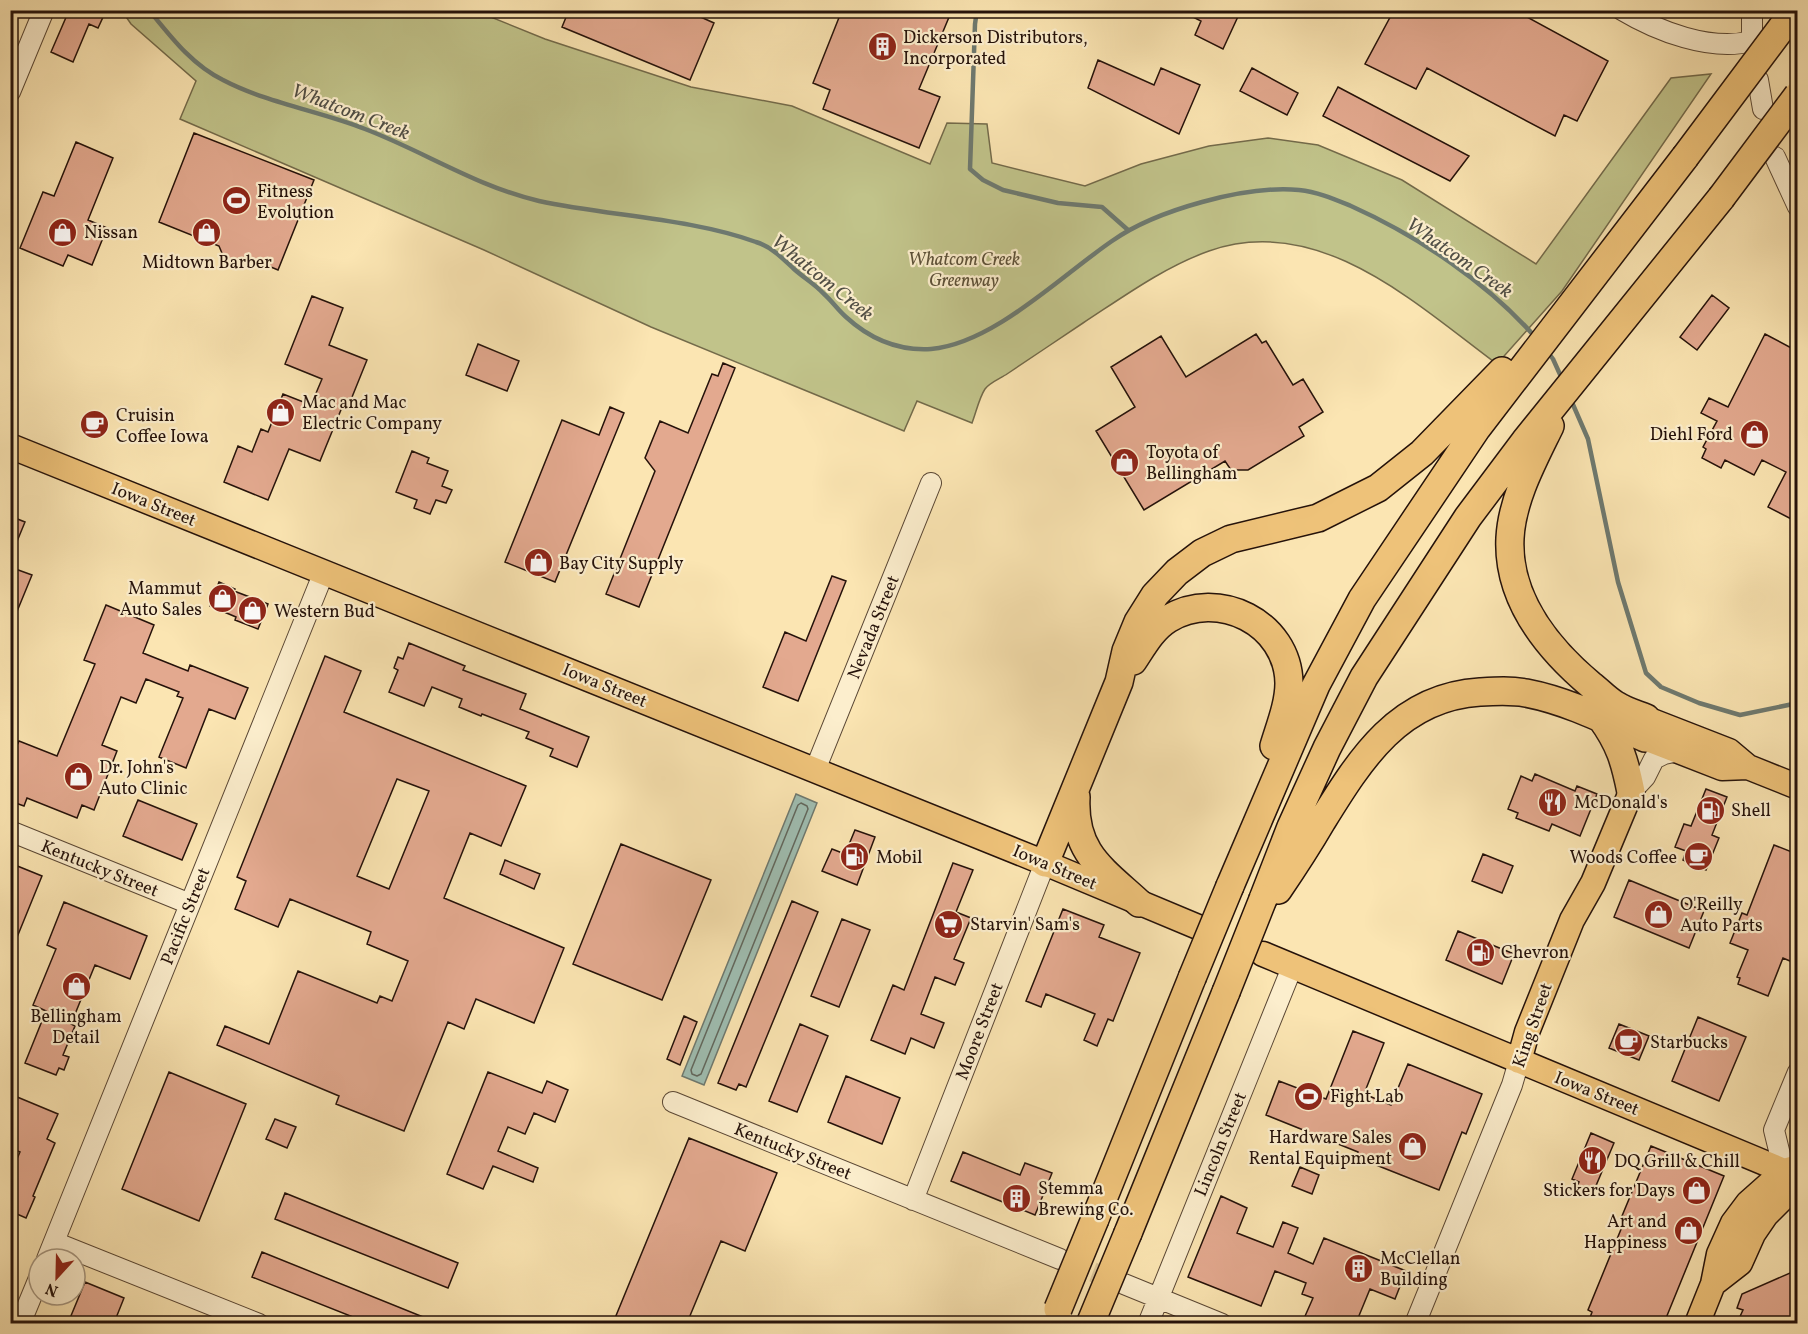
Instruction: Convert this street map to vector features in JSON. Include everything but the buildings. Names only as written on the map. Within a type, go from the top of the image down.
[{"type":"highway","points":[[1055,1316],[1235,873],[1316,685],[1362,599],[1467,423],[1585,287],[1795,10]]},
{"type":"highway","points":[[1091,1323],[1226,992],[1256,944],[1267,900],[1291,826],[1327,748],[1364,677],[1467,517],[1531,447],[1570,385],[1721,198],[1797,95]]},
{"type":"highway","points":[[1046,863],[1119,682],[1126,651],[1138,622],[1155,595],[1177,572],[1202,553],[1231,539],[1318,518],[1378,488],[1422,453],[1467,423]]},
{"type":"highway","points":[[1531,447],[1510,537],[1515,582],[1526,609],[1544,636],[1574,670],[1649,729]]},
{"type":"highway","points":[[1119,682],[1150,636],[1167,620],[1189,610],[1213,606],[1236,611],[1257,622],[1274,639],[1285,660],[1289,684],[1285,707],[1235,873]]},
{"type":"highway","points":[[1267,900],[1359,763],[1381,738],[1409,714],[1434,701],[1467,693],[1524,692],[1557,701],[1602,718],[1649,729]]},
{"type":"highway","points":[[1602,718],[1615,737],[1623,756],[1631,792]]},
{"type":"highway","points":[[1077,790],[1075,813],[1082,843],[1095,862],[1139,903]]},
{"type":"main road","name":"Iowa Street","points":[[10,446],[1046,863],[1198,927]]},
{"type":"main road","points":[[1649,729],[1679,751],[1722,768],[1748,767]]},
{"type":"main road","points":[[1649,729],[1729,751],[1748,767],[1797,787]]},
{"type":"main road","name":"King Street","points":[[1519,1061],[1527,1032],[1572,920],[1593,883],[1631,792]]},
{"type":"main road","name":"Iowa Street","points":[[1256,944],[1293,965],[1519,1061],[1793,1171]]},
{"type":"main road","points":[[1697,1323],[1713,1284],[1740,1263],[1752,1234],[1766,1215],[1784,1197],[1793,1171]]},
{"type":"street","points":[[10,92],[44,10]]},
{"type":"street","points":[[1622,10],[1639,20],[1682,37],[1736,45],[1752,41],[1752,10]]},
{"type":"street","points":[[1758,80],[1763,110]]},
{"type":"street","points":[[1775,157],[1797,207]]},
{"type":"street","name":"Nevada Street","points":[[815,770],[931,483]]},
{"type":"street","name":"Pacific Street","points":[[51,1247],[324,572]]},
{"type":"street","name":"King Street","points":[[1631,792],[1645,777],[1654,759],[1679,751]]},
{"type":"street","name":"Kentucky Street","points":[[10,831],[190,904]]},
{"type":"street","name":"Moore Street","points":[[913,1200],[1046,863]]},
{"type":"street","name":"Lincoln Street","points":[[1148,1323],[1293,965]]},
{"type":"street","name":"King Street","points":[[1414,1323],[1512,1085],[1519,1061]]},
{"type":"street","points":[[1793,1171],[1774,1130],[1797,1072]]},
{"type":"street","name":"Kentucky Street","points":[[673,1102],[1060,1259]]},
{"type":"street","points":[[87,1263],[259,1323]]},
{"type":"street","points":[[1124,1284],[1222,1323]]},
{"type":"street","points":[[20,1323],[27,1306]]},
{"type":"green space","name":"Whatcom Creek Greenway","points":[[122,11],[476,11],[545,39],[691,87],[792,106],[930,164],[947,123],[987,124],[992,163],[1085,186],[1141,164],[1209,146],[1268,138],[1318,145],[1402,180],[1536,264],[1671,78],[1711,74],[1562,291],[1497,364],[1433,316],[1364,270],[1327,254],[1289,244],[1250,242],[1209,251],[1192,258],[1129,293],[989,385],[981,397],[972,423],[917,401],[904,431],[651,327],[484,250],[180,119],[196,81],[131,24]]},
{"type":"water","points":[[796,794],[817,803],[704,1085],[682,1076]]},
{"type":"waterway","name":"Whatcom Creek","points":[[149,10],[201,67],[223,80],[257,95],[365,129],[494,187],[539,201],[676,222],[762,244],[817,287],[855,325],[896,346],[931,349],[955,344],[978,335],[1026,306],[1112,241],[1152,219],[1202,202],[1278,189],[1313,192],[1326,196],[1376,218],[1426,246],[1496,298],[1536,338]]},
{"type":"waterway","points":[[977,10],[970,169],[983,180],[1003,190],[1058,203],[1102,207],[1128,230]]},
{"type":"waterway","name":"Whatcom Creek","points":[[1547,351],[1563,381]]},
{"type":"waterway","name":"Whatcom Creek","points":[[1571,400],[1588,439],[1618,582],[1646,673],[1661,687],[1699,703],[1740,715],[1798,703]]},
{"type":"tunnel","points":[[1198,927],[1261,953]]},
{"type":"tunnel","points":[[1065,1261],[1121,1283]]},
{"type":"place","name":"Dickerson Distributors, Incorporated","points":[[882,47]]},
{"type":"place","name":"Fitness Evolution","points":[[236,201]]},
{"type":"place","name":"Nissan","points":[[63,232]]},
{"type":"place","name":"Midtown Barber","points":[[207,233]]},
{"type":"place","name":"Mac and Mac Electric Company","points":[[281,412]]},
{"type":"place","name":"Cruisin Coffee Iowa","points":[[95,425]]},
{"type":"place","name":"Diehl Ford","points":[[1754,434]]},
{"type":"place","name":"Toyota of Bellingham","points":[[1125,462]]},
{"type":"place","name":"Bay City Supply","points":[[538,563]]},
{"type":"place","name":"Mammut Auto Sales","points":[[223,598]]},
{"type":"place","name":"Western Bud","points":[[253,611]]},
{"type":"place","name":"Dr. John's Auto Clinic","points":[[78,777]]},
{"type":"place","name":"McDonald's","points":[[1553,802]]},
{"type":"place","name":"Shell","points":[[1710,810]]},
{"type":"place","name":"Mobil","points":[[855,857]]},
{"type":"place","name":"Woods Coffee","points":[[1698,857]]},
{"type":"place","name":"O'Reilly Auto Parts","points":[[1659,914]]},
{"type":"place","name":"Starvin' Sam's","points":[[949,924]]},
{"type":"place","name":"Chevron","points":[[1480,952]]},
{"type":"place","name":"Bellingham Detail","points":[[76,987]]},
{"type":"place","name":"Starbucks","points":[[1629,1042]]},
{"type":"place","name":"Fight Lab","points":[[1309,1096]]},
{"type":"place","name":"Hardware Sales Rental Equipment","points":[[1413,1147]]},
{"type":"place","name":"DQ Grill & Chill","points":[[1593,1161]]},
{"type":"place","name":"Stickers for Days","points":[[1696,1190]]},
{"type":"place","name":"Stemma Brewing Co.","points":[[1017,1198]]},
{"type":"place","name":"Art and Happiness","points":[[1688,1231]]},
{"type":"place","name":"McClellan Building","points":[[1359,1268]]}]
